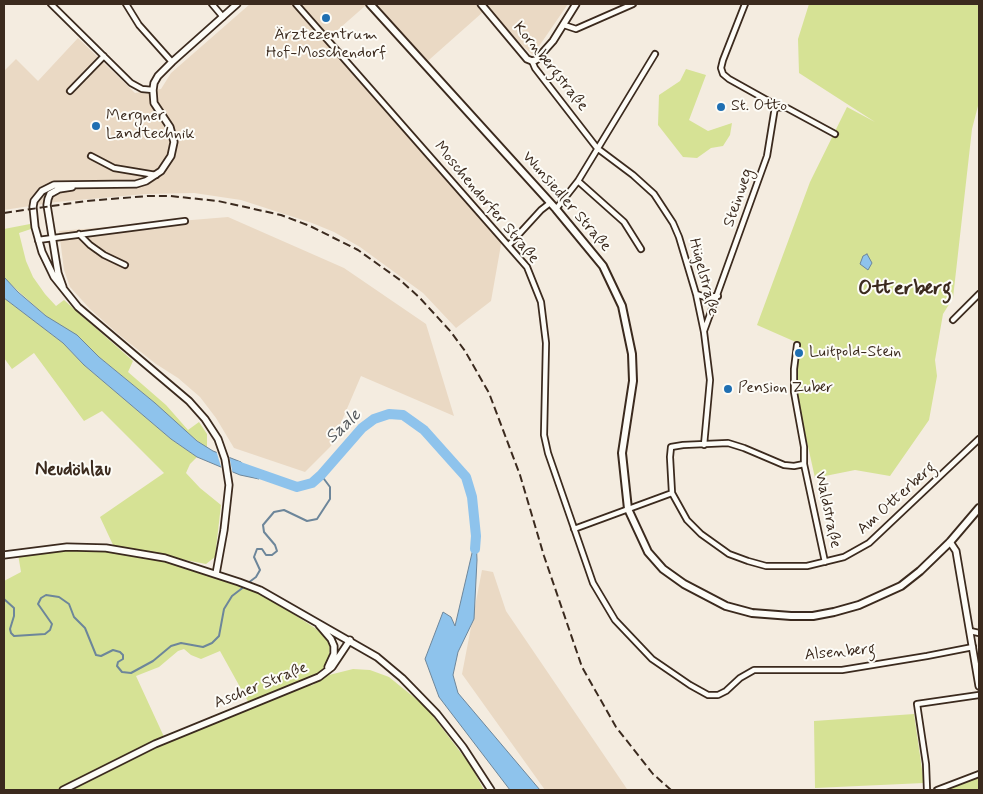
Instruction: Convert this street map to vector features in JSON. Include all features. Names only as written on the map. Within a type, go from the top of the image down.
[{"type":"main road","name":"Wunsiedler Straße","points":[[370,4],[556,210],[603,266],[622,306],[632,354],[633,381],[622,453],[628,509],[648,552],[663,569],[684,584],[726,606],[752,613],[812,616],[834,612],[859,606],[901,586],[920,571],[950,542],[979,508]]},
{"type":"street","points":[[51,4],[137,87],[153,90]]},
{"type":"street","points":[[126,4],[139,25],[172,62]]},
{"type":"street","points":[[212,4],[222,17]]},
{"type":"street","points":[[216,574],[224,530],[229,485],[225,459],[218,439],[205,419],[189,401],[85,314],[72,300],[47,266],[38,240],[33,207],[37,196],[42,190],[54,185],[136,184],[156,175],[168,163],[174,142],[170,127],[154,102],[153,90],[158,76],[237,4]]},
{"type":"street","name":"Moschendorfer Straße","points":[[296,4],[527,267],[541,302],[546,343],[544,435],[548,453],[593,583],[615,620],[652,659],[708,695],[718,695]]},
{"type":"street","name":"Kornbergstraße","points":[[481,4],[528,59],[532,61],[535,68],[597,148]]},
{"type":"street","points":[[532,61],[536,60],[553,41],[576,4]]},
{"type":"street","points":[[564,25],[576,29],[633,4]]},
{"type":"street","points":[[745,4],[723,60],[721,68],[723,74],[728,79],[772,103],[775,108],[787,108],[835,134]]},
{"type":"street","points":[[556,210],[578,181],[655,54]]},
{"type":"street","points":[[70,91],[104,56]]},
{"type":"street","name":"Steinweg","points":[[704,332],[767,156],[775,108]]},
{"type":"street","name":"Hügelstraße","points":[[597,148],[633,175],[654,194],[673,222],[680,237],[696,294],[704,332],[710,380],[704,445]]},
{"type":"street","points":[[92,156],[114,168],[156,175]]},
{"type":"street","points":[[578,181],[624,222],[641,249]]},
{"type":"street","points":[[64,289],[58,273],[47,205],[48,199],[50,194],[59,190],[84,185]]},
{"type":"street","points":[[509,245],[541,210],[550,204]]},
{"type":"street","points":[[38,240],[185,221]]},
{"type":"street","points":[[79,234],[104,255],[125,265]]},
{"type":"street","points":[[696,294],[705,297],[718,296]]},
{"type":"street","points":[[953,320],[979,294]]},
{"type":"street","name":"Waldstraße","points":[[797,345],[794,392],[804,447],[804,464],[825,562]]},
{"type":"street","name":"Am Otterberg","points":[[671,447],[672,493],[687,520],[702,534],[730,554],[748,562],[766,566],[807,566],[844,557],[869,543],[979,439]]},
{"type":"street","name":"Waldstraße","points":[[671,447],[728,443],[784,465],[804,464]]},
{"type":"street","points":[[574,529],[672,493]]},
{"type":"street","points":[[950,542],[956,551],[979,686]]},
{"type":"street","points":[[4,555],[79,546],[106,548],[166,558],[260,590],[377,657],[423,698],[463,747],[491,790]]},
{"type":"street","points":[[316,621],[331,639],[334,654],[331,662],[319,677]]},
{"type":"street","points":[[970,631],[979,632]]},
{"type":"street","name":"Ascher Straße","points":[[63,790],[155,744],[319,677],[332,667],[350,640]]},
{"type":"street","name":"Alsenberg","points":[[718,695],[754,670],[842,670],[973,647]]},
{"type":"street","points":[[927,790],[926,764],[917,704],[979,695]]},
{"type":"street","points":[[937,790],[979,774]]},
{"type":"shaded area","points":[[250,4],[568,4],[533,55],[483,12],[421,67],[365,6],[324,42],[502,239],[491,301],[456,328],[423,293],[360,247],[334,232],[312,223],[241,200],[194,193],[146,194],[56,202],[4,210],[4,71],[16,59],[38,81],[78,38],[135,93],[161,89],[171,73]]},
{"type":"shaded area","points":[[228,217],[344,268],[426,324],[454,416],[361,376],[331,446],[305,472],[234,448],[216,418],[200,397],[178,378],[156,364],[118,334],[90,309],[70,287],[64,270],[59,231]]},
{"type":"shaded area","points":[[482,570],[493,572],[506,611],[627,789],[545,790],[462,674]]},
{"type":"green space","points":[[809,4],[979,4],[979,102],[972,129],[953,298],[943,314],[935,360],[937,376],[929,420],[890,476],[855,470],[815,478],[798,401],[798,343],[757,325],[810,182],[847,107],[875,122],[799,73],[798,39]]},
{"type":"green space","points":[[686,69],[706,75],[689,120],[708,131],[732,123],[730,135],[723,146],[711,148],[697,158],[683,157],[658,125],[659,95],[680,81]]},
{"type":"green space","points":[[30,224],[31,229],[19,233],[26,261],[33,277],[45,294],[56,306],[64,300],[133,361],[128,372],[166,405],[188,430],[199,422],[207,434],[207,448],[187,433],[84,342],[46,316],[6,280],[4,277],[4,229]]},
{"type":"green space","points":[[4,298],[63,343],[84,365],[171,439],[197,457],[190,464],[186,473],[200,488],[221,505],[215,557],[206,564],[154,554],[256,590],[315,628],[330,642],[329,660],[311,686],[329,675],[353,669],[370,670],[389,677],[426,707],[471,766],[484,790],[4,790],[4,581],[21,572],[18,554],[83,547],[114,547],[100,517],[164,473],[102,411],[84,421],[34,353],[12,369],[4,358]],"holes":[[[184,649],[191,655],[201,659],[220,651],[250,705],[165,739],[136,676],[159,667],[178,651]]]},
{"type":"green space","points":[[914,714],[924,783],[815,788],[814,721]]},
{"type":"green space","points":[[979,774],[979,790],[937,790]]},
{"type":"water","points":[[867,254],[872,263],[868,270],[860,264],[863,256]]},
{"type":"water","points":[[4,277],[46,316],[77,335],[99,357],[155,403],[197,441],[213,451],[241,462],[259,479],[240,475],[197,457],[171,439],[84,365],[63,343],[4,298]]},
{"type":"water","points":[[476,536],[477,560],[474,619],[458,652],[453,675],[458,693],[540,790],[510,790],[439,697],[425,659],[443,612],[451,617],[455,626]]},
{"type":"pier","points":[[216,450],[229,455],[233,475],[222,470]]},
{"type":"waterway","name":"Saale","points":[[237,466],[297,487],[312,483],[362,428],[374,419],[389,414],[403,415],[424,430],[466,477],[472,497],[476,536],[475,549]]},
{"type":"waterway","points":[[248,583],[256,577],[260,570],[254,557],[257,549],[262,549],[266,555],[272,555],[277,551],[275,545],[264,532],[263,525],[274,512],[284,510],[307,521],[317,519],[330,499],[330,487],[321,475]]},
{"type":"waterway","points":[[4,599],[14,608],[10,629],[14,636],[45,634],[50,630],[52,624],[38,604],[41,598],[46,595],[59,597],[69,604],[74,617],[85,628],[96,655],[101,656],[113,650],[120,652],[123,655],[123,659],[118,662],[117,666],[122,672],[131,673],[153,661],[171,646],[181,643],[203,647],[212,643],[219,636],[224,609],[232,596],[245,586]]},
{"type":"railway","points":[[4,213],[86,201],[148,196],[170,196],[218,201],[281,215],[310,226],[358,250],[400,280],[419,297],[451,332],[465,351],[489,393],[520,475],[544,556],[582,667],[616,727],[653,774],[671,790]]},
{"type":"place","name":"Ärztezentrum Hof-Moschendorf","points":[[326,18]]},
{"type":"place","name":"St. Otto","points":[[721,107]]},
{"type":"place","name":"Mergner Landtechnik","points":[[96,126]]},
{"type":"place","name":"Luitpold-Stein","points":[[799,353]]},
{"type":"place","name":"Pension Zuber","points":[[728,389]]},
{"type":"district","name":"Otterberg","points":[[905,290]]},
{"type":"district","name":"Neudöhlau","points":[[73,471]]}]
